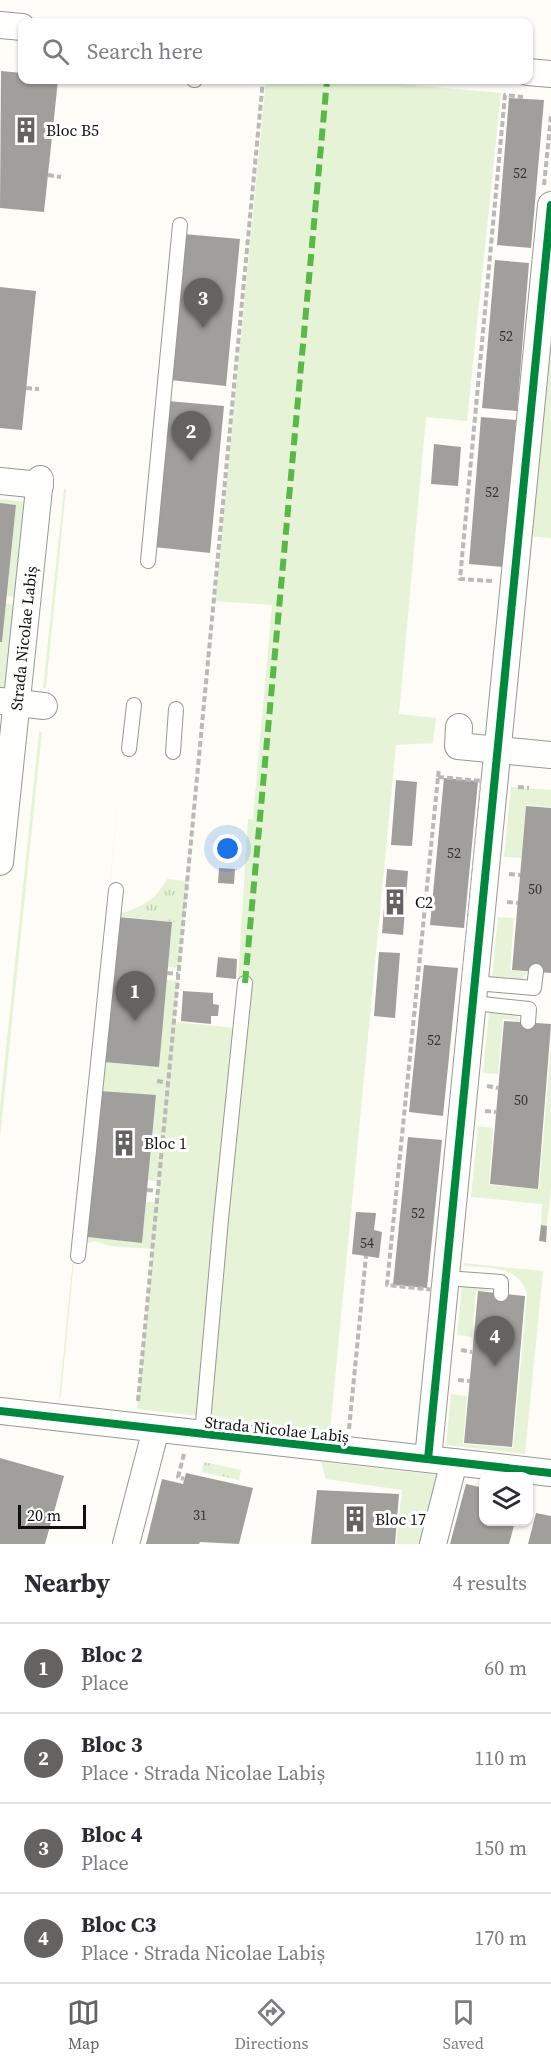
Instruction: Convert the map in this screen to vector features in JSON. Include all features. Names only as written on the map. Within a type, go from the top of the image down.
[{"type":"street","points":[[0,25],[18,27]]},
{"type":"street","points":[[533,72],[551,74]]},
{"type":"street","points":[[428,1459],[551,205]]},
{"type":"street","name":"Strada Nicolae Labiș","points":[[0,481],[40,482],[8,702],[0,862]]},
{"type":"street","points":[[8,702],[44,706]]},
{"type":"street","points":[[459,727],[458,746],[551,755]]},
{"type":"street","name":"Strada Nicolae Labiș","points":[[0,1412],[107,1415],[156,1429],[551,1473]]},
{"type":"street","points":[[126,1544],[156,1429]]},
{"type":"street","points":[[433,1544],[454,1462]]},
{"type":"lane","points":[[148,561],[180,225]]},
{"type":"lane","points":[[129,749],[134,705]]},
{"type":"lane","points":[[173,752],[176,709]]},
{"type":"lane","points":[[78,1256],[116,890]]},
{"type":"lane","points":[[474,993],[534,988],[536,971]]},
{"type":"lane","points":[[202,1434],[245,983]]},
{"type":"lane","points":[[474,993],[529,1009],[528,1023]]},
{"type":"lane","points":[[446,1278],[501,1282],[501,1294]]},
{"type":"path","points":[[138,1401],[263,84]]},
{"type":"path","points":[[474,580],[460,579],[506,95],[528,97]]},
{"type":"path","points":[[48,175],[61,177]]},
{"type":"path","points":[[236,276],[244,277]]},
{"type":"path","points":[[26,387],[39,389]]},
{"type":"path","points":[[214,517],[222,518]]},
{"type":"path","points":[[438,777],[482,781],[435,1290],[387,1285],[438,777],[439,770]]},
{"type":"path","points":[[167,973],[178,974]]},
{"type":"path","points":[[157,1082],[168,1083]]},
{"type":"path","points":[[147,1190],[158,1191]]},
{"type":"path","points":[[346,1450],[366,1256]]},
{"type":"path","points":[[182,1463],[178,1477],[184,1479]]},
{"type":"green space","points":[[266,84],[400,84],[501,93],[467,421],[426,417],[399,714],[436,718],[433,743],[396,745],[330,1431],[137,1409],[153,1249],[109,1246],[95,1241],[79,1245],[113,913],[127,912],[125,917],[119,917],[104,1062],[158,1067],[167,980],[178,981],[178,968],[168,967],[172,922],[183,922],[199,754],[175,1022],[235,1028],[248,819],[253,819],[272,605],[215,601]],"holes":[[[101,1091],[156,1096],[148,1180],[159,1182],[157,1202],[146,1202],[142,1243],[87,1237]]]},
{"type":"green space","points":[[551,202],[551,538],[515,535]]},
{"type":"green space","points":[[64,489],[66,489],[46,688],[43,688]]},
{"type":"green space","points":[[0,499],[26,502],[16,597],[7,596],[16,505],[0,503]]},
{"type":"green space","points":[[6,603],[15,605],[6,691],[0,691],[0,642],[2,642]]},
{"type":"green space","points":[[39,732],[42,732],[0,1138],[0,1106]]},
{"type":"green space","points":[[123,749],[61,1395],[59,1400]]},
{"type":"green space","points":[[511,787],[551,790],[551,807],[526,805],[521,858],[504,857]]},
{"type":"green space","points":[[167,879],[187,881],[183,923],[125,917],[127,912],[146,903],[155,895]]},
{"type":"green space","points":[[498,917],[514,918],[510,970],[527,972],[522,980],[492,977]]},
{"type":"green space","points":[[489,1012],[515,1014],[521,1021],[503,1019],[498,1074],[483,1073]]},
{"type":"green space","points":[[551,1044],[551,1188],[547,1226],[541,1225],[542,1204],[471,1197],[478,1126],[493,1128],[489,1185],[539,1189]]},
{"type":"green space","points":[[464,1263],[543,1271],[525,1454],[446,1445],[451,1394],[467,1396],[463,1444],[513,1448],[527,1295],[518,1278],[511,1273],[493,1268],[464,1266]]},
{"type":"green space","points":[[462,1284],[485,1286],[491,1291],[476,1291],[472,1337],[457,1335]]},
{"type":"green space","points":[[204,1462],[241,1470],[239,1480],[202,1472]]},
{"type":"green space","points":[[321,1462],[439,1475],[421,1544],[396,1544],[402,1490],[326,1479]]},
{"type":"building","name":"Bloc B5","points":[[1,71],[18,73],[18,84],[58,84],[44,212],[0,208]]},
{"type":"building","points":[[509,98],[544,100],[531,248],[497,245]]},
{"type":"building","points":[[184,234],[240,239],[226,386],[170,380]]},
{"type":"building","points":[[495,260],[529,263],[517,411],[482,408]]},
{"type":"building","points":[[0,287],[36,291],[22,430],[0,428]]},
{"type":"building","points":[[168,401],[224,406],[210,553],[154,547]]},
{"type":"building","points":[[481,417],[516,420],[503,567],[469,564]]},
{"type":"building","points":[[434,444],[461,447],[458,486],[431,484]]},
{"type":"building","points":[[0,503],[16,505],[2,642],[0,642]]},
{"type":"building","points":[[444,778],[478,781],[464,928],[430,925]]},
{"type":"building","points":[[396,780],[417,782],[412,846],[391,845]]},
{"type":"building","points":[[526,806],[551,808],[551,973],[512,970]]},
{"type":"building","points":[[219,868],[235,869],[234,884],[218,883]]},
{"type":"building","name":"C2","points":[[387,869],[408,871],[403,935],[382,933]]},
{"type":"building","points":[[118,917],[172,922],[159,1067],[104,1062]]},
{"type":"building","points":[[379,952],[400,953],[395,1018],[374,1016]]},
{"type":"building","points":[[218,957],[237,959],[236,979],[216,977]]},
{"type":"building","points":[[424,965],[458,968],[443,1116],[409,1112]]},
{"type":"building","points":[[183,991],[213,993],[213,1004],[219,1005],[218,1016],[211,1016],[211,1024],[181,1021]]},
{"type":"building","points":[[504,1021],[551,1024],[538,1189],[490,1184]]},
{"type":"building","name":"Bloc 1","points":[[100,1091],[156,1095],[142,1243],[87,1237]]},
{"type":"building","points":[[408,1137],[442,1140],[427,1288],[393,1285]]},
{"type":"building","points":[[356,1212],[376,1213],[374,1230],[382,1232],[379,1258],[352,1254]]},
{"type":"building","points":[[541,1225],[547,1226],[546,1242],[539,1241]]},
{"type":"building","points":[[478,1291],[525,1296],[512,1447],[464,1443]]},
{"type":"building","points":[[0,1458],[64,1476],[45,1544],[0,1544]]},
{"type":"building","points":[[186,1473],[253,1488],[239,1544],[200,1542],[199,1544],[146,1544],[162,1479],[183,1484]]},
{"type":"building","points":[[466,1484],[479,1487],[479,1526],[514,1526],[509,1544],[450,1544]]},
{"type":"building","name":"Bloc 17","points":[[317,1490],[399,1494],[395,1544],[311,1544]]},
{"type":"building","points":[[536,1513],[551,1516],[551,1544],[528,1544]]},
{"type":"marked path","points":[[245,983],[327,84]]},
{"type":"cycle path","points":[[428,1459],[551,205]]},
{"type":"cycle path","points":[[0,1411],[551,1473]]},
{"type":"place","name":"Bloc B5","points":[[26,130]]},
{"type":"place","name":"Bloc 4","points":[[203,328]]},
{"type":"place","name":"Bloc 3","points":[[191,461]]},
{"type":"place","name":"C2","points":[[395,902]]},
{"type":"place","name":"Bloc 2","points":[[135,1021]]},
{"type":"place","name":"Bloc 1","points":[[124,1143]]},
{"type":"place","name":"Bloc C3","points":[[495,1366]]},
{"type":"place","name":"Bloc 17","points":[[355,1519]]}]
